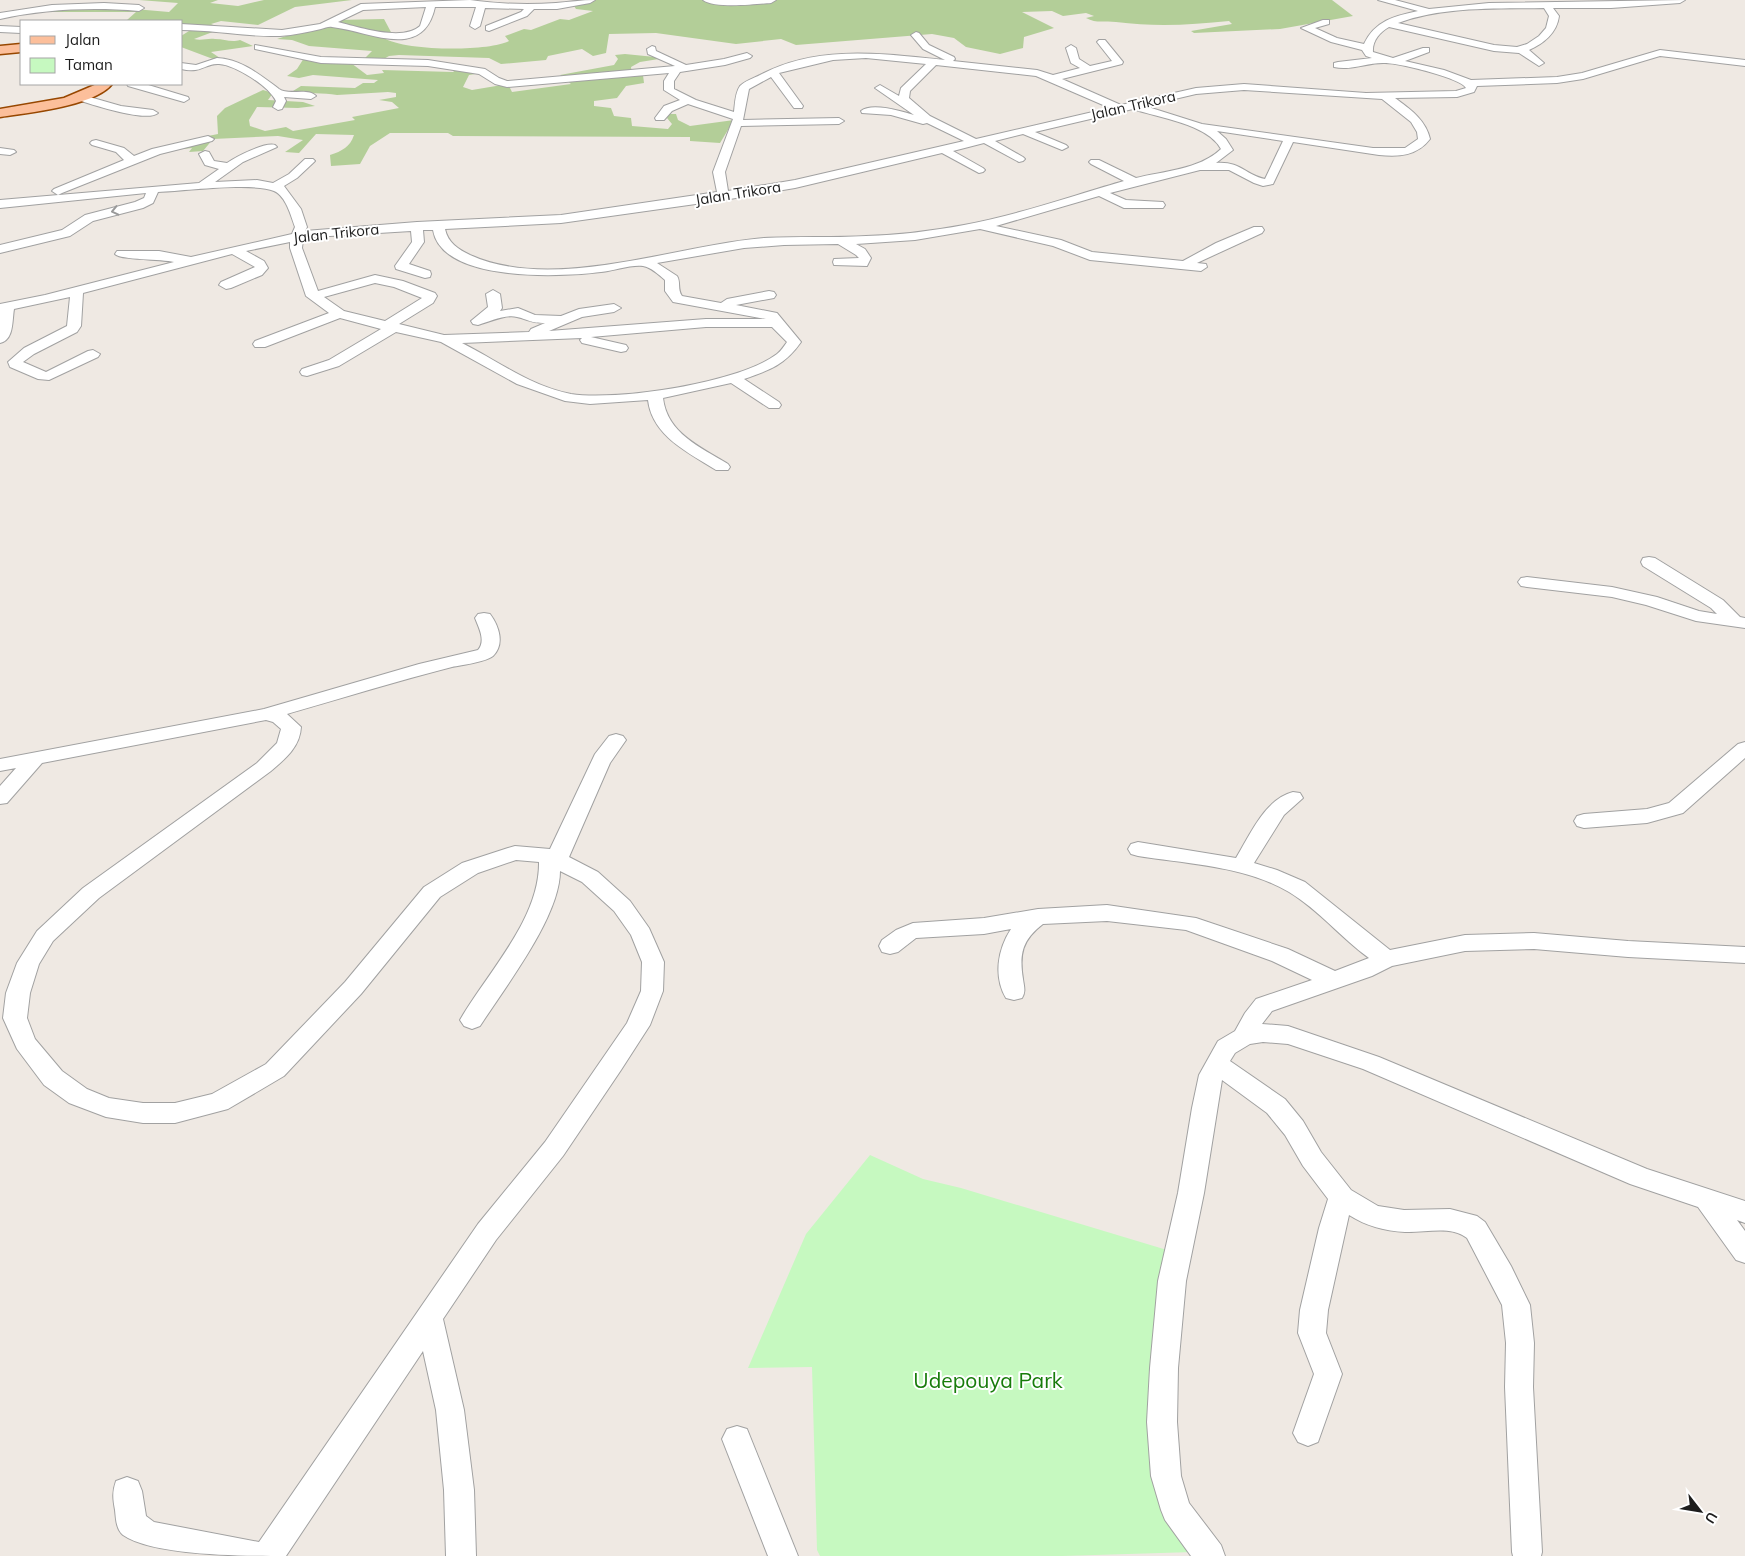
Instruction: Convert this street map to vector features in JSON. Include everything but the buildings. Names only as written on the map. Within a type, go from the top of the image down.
[{"type":"main road","points":[[0,50],[20,48]]},
{"type":"main road","points":[[0,113],[57,103],[93,92],[104,85]]},
{"type":"street","points":[[182,27],[282,33],[309,29],[329,23],[361,7],[481,4],[532,6],[562,10],[590,0]]},
{"type":"street","points":[[708,0],[738,2],[771,0]]},
{"type":"street","points":[[1383,0],[1432,12]]},
{"type":"street","points":[[1680,0],[1611,5],[1489,6],[1443,10],[1408,16],[1387,24],[1377,30],[1369,42],[1368,48],[1369,54],[1459,78],[1471,84],[1557,80],[1584,76],[1654,53],[1686,55],[1745,63]]},
{"type":"street","points":[[329,23],[397,36],[415,34],[420,32],[428,20],[430,4]]},
{"type":"street","points":[[476,26],[481,4]]},
{"type":"street","points":[[0,16],[10,9],[11,5]]},
{"type":"street","points":[[0,16],[37,8],[68,5],[105,5],[139,8]]},
{"type":"street","points":[[1387,24],[1499,48],[1521,49],[1536,43],[1552,27],[1554,16],[1546,5]]},
{"type":"street","points":[[489,28],[524,14],[532,6]]},
{"type":"street","points":[[1443,10],[1462,19]]},
{"type":"street","points":[[0,16],[57,18]]},
{"type":"street","points":[[1326,22],[1306,28],[1334,40],[1368,48]]},
{"type":"street","points":[[1437,34],[1452,26]]},
{"type":"street","points":[[0,30],[20,30]]},
{"type":"street","points":[[916,35],[926,47],[966,65]]},
{"type":"street","points":[[1052,78],[1118,62],[1102,42]]},
{"type":"street","points":[[258,47],[321,60],[443,65],[481,71],[486,73],[493,81],[507,84],[680,69],[719,63],[747,56]]},
{"type":"street","points":[[908,47],[931,62]]},
{"type":"street","points":[[1071,48],[1075,61],[1089,69]]},
{"type":"street","points":[[652,49],[651,52],[654,54],[672,59],[680,69]]},
{"type":"street","points":[[1521,49],[1539,62]]},
{"type":"street","points":[[1338,65],[1390,61],[1426,50]]},
{"type":"street","points":[[866,55],[887,66]]},
{"type":"street","points":[[724,196],[719,172],[738,120],[745,87],[807,62],[833,57],[866,55],[1037,74],[1052,78],[1118,108]]},
{"type":"street","points":[[182,66],[194,68],[211,62],[222,62],[252,74],[277,93],[281,101],[278,106]]},
{"type":"street","points":[[908,106],[904,98],[905,90],[931,62]]},
{"type":"street","points":[[538,73],[568,72],[636,63],[680,69]]},
{"type":"street","points":[[680,69],[669,81],[669,90],[688,100],[738,120],[839,121]]},
{"type":"street","points":[[776,74],[794,83]]},
{"type":"street","points":[[776,74],[798,106]]},
{"type":"street","name":"Jalan Trikora","points":[[4,308],[297,236],[343,230],[561,219],[795,184],[944,150],[978,146],[1025,131],[1196,91],[1261,87],[1385,96],[1457,94],[1470,90],[1471,84]]},
{"type":"street","points":[[137,85],[152,88],[164,95],[184,99]]},
{"type":"street","points":[[880,88],[934,122],[978,146],[999,148],[1019,159]]},
{"type":"street","points":[[1196,91],[1223,101]]},
{"type":"street","points":[[277,93],[311,96]]},
{"type":"street","points":[[1133,105],[1191,123],[1289,139],[1388,152],[1404,152],[1416,147],[1424,139],[1420,127],[1406,112],[1385,96]]},
{"type":"street","points":[[79,97],[120,109],[154,113]]},
{"type":"street","points":[[660,118],[662,112],[668,108],[688,100]]},
{"type":"street","points":[[866,111],[892,112],[934,122]]},
{"type":"street","points":[[439,225],[441,238],[450,248],[466,257],[497,268],[546,272],[645,262],[742,244],[775,240],[890,239],[981,226],[1134,182],[1199,166],[1218,158],[1227,150],[1217,135],[1191,123]]},
{"type":"street","points":[[1217,135],[1231,130]]},
{"type":"street","points":[[1025,131],[1062,147]]},
{"type":"street","points":[[30,201],[106,173],[156,151],[208,139]]},
{"type":"street","points":[[1199,166],[1218,168],[1228,166],[1260,182],[1268,182],[1289,139]]},
{"type":"street","points":[[96,143],[120,150],[130,158],[130,162]]},
{"type":"street","points":[[978,146],[999,148]]},
{"type":"street","points":[[202,186],[228,166],[252,154],[272,147]]},
{"type":"street","points":[[944,150],[979,170]]},
{"type":"street","points":[[205,154],[209,163],[228,166]]},
{"type":"street","points":[[276,187],[293,176],[308,161]]},
{"type":"street","points":[[1095,162],[1134,182]]},
{"type":"street","points":[[0,204],[202,186],[257,183],[276,187],[280,189],[295,209],[301,227],[297,236],[296,248],[313,296],[338,314],[389,327],[450,339],[563,335],[706,323],[776,324]]},
{"type":"street","points":[[0,249],[66,234],[89,218],[139,205],[149,200],[154,189]]},
{"type":"street","points":[[1099,192],[1124,204],[1159,205]]},
{"type":"street","points":[[417,226],[418,242],[401,266],[425,274]]},
{"type":"street","points":[[981,226],[1057,243],[1090,256],[1162,268],[1201,267]]},
{"type":"street","points":[[1186,266],[1209,250],[1258,230]]},
{"type":"street","points":[[839,262],[862,263],[865,258],[861,252],[840,240]]},
{"type":"street","points":[[226,285],[262,268],[259,264],[234,250]]},
{"type":"street","points":[[121,254],[159,255],[191,261]]},
{"type":"street","points":[[450,339],[517,379],[540,390],[572,398],[606,399],[655,394],[734,379],[753,373],[782,359],[792,350],[794,342],[776,324],[775,318],[765,314],[678,299],[672,291],[672,279],[660,269],[645,262]]},
{"type":"street","points":[[307,372],[334,364],[389,327],[430,296],[398,284],[375,279],[313,296]]},
{"type":"street","points":[[77,291],[74,326],[72,329],[29,351],[15,364],[43,376],[49,376],[93,354]]},
{"type":"street","points":[[450,339],[495,308],[493,294]]},
{"type":"street","points":[[710,306],[769,295]]},
{"type":"street","points":[[0,339],[3,337],[4,308]]},
{"type":"street","points":[[523,337],[586,311],[614,308]]},
{"type":"street","points":[[484,317],[514,312],[522,313],[533,319],[569,317]]},
{"type":"street","points":[[260,344],[338,314]]},
{"type":"street","points":[[563,335],[621,348]]},
{"type":"street","points":[[734,379],[774,405]]},
{"type":"street","points":[[655,394],[655,404],[668,431],[678,440],[722,467]]},
{"type":"street","points":[[1649,562],[1717,604],[1740,622]]},
{"type":"street","points":[[1527,582],[1612,592],[1651,601],[1701,617],[1740,622]]},
{"type":"street","points":[[0,766],[267,714],[426,668],[484,654],[490,649],[492,644],[484,618]]},
{"type":"street","points":[[267,714],[280,718],[291,727],[291,737],[285,747],[248,779],[91,893],[45,936],[28,963],[18,993],[15,1018],[25,1043],[54,1078],[78,1096],[106,1107],[143,1112],[175,1113],[219,1102],[275,1070],[308,1038],[353,988],[432,892],[470,868],[515,853],[553,858],[590,877],[622,906],[641,933],[653,962],[652,991],[638,1026],[614,1064],[554,1149],[487,1232],[268,1556]]},
{"type":"street","points":[[472,1020],[525,936],[542,903],[553,858],[610,746],[616,740]]},
{"type":"street","points":[[1584,821],[1647,816],[1676,808],[1745,748]]},
{"type":"street","points":[[0,798],[35,759]]},
{"type":"street","points":[[1241,867],[1277,810],[1293,798]]},
{"type":"street","points":[[1138,849],[1241,867],[1294,886],[1325,908],[1359,939],[1386,959]]},
{"type":"street","points":[[890,946],[904,935],[913,931],[984,926],[1038,917],[1107,913],[1188,923],[1280,955],[1333,980]]},
{"type":"street","points":[[1014,992],[1008,960],[1014,942],[1029,922],[1038,917]]},
{"type":"street","points":[[1244,1037],[1253,1019],[1264,1005],[1364,970],[1386,959],[1465,942],[1534,941],[1628,949],[1745,955]]},
{"type":"street","points":[[1210,1556],[1176,1510],[1166,1476],[1162,1422],[1164,1368],[1172,1281],[1191,1193],[1211,1076],[1226,1047],[1244,1037],[1262,1032],[1288,1035],[1319,1044],[1371,1063],[1639,1177],[1745,1212]]},
{"type":"street","points":[[1218,1064],[1276,1106],[1294,1128],[1312,1159],[1342,1197],[1372,1216],[1404,1221],[1450,1220],[1468,1224],[1476,1230],[1502,1274],[1516,1305],[1520,1343],[1519,1387],[1527,1552]]},
{"type":"street","points":[[1308,1433],[1328,1374],[1312,1333],[1314,1310],[1323,1266],[1342,1197]]},
{"type":"street","points":[[1708,1201],[1745,1252]]},
{"type":"street","points":[[429,1317],[450,1410],[459,1490],[461,1556]]},
{"type":"street","points":[[737,1439],[783,1556]]},
{"type":"street","points":[[127,1491],[132,1524],[147,1536],[256,1556]]},
{"type":"green space","points":[[139,0],[218,0],[210,3],[238,6],[264,0],[352,0],[295,7],[258,25],[221,21],[211,24],[216,26],[218,30],[194,39],[240,40],[253,46],[211,52],[220,58],[213,59],[182,47],[182,35],[197,26],[182,26],[182,20],[127,20],[136,12],[29,12],[88,5],[169,12],[178,3]]},
{"type":"green space","points":[[585,0],[1332,0],[1353,16],[1280,29],[1194,33],[1191,31],[1232,24],[1229,21],[1145,25],[1094,21],[1086,18],[1094,16],[1086,13],[1063,16],[1052,11],[1022,12],[1054,28],[1024,37],[1023,48],[1000,54],[966,47],[954,38],[932,34],[796,45],[781,39],[736,44],[656,33],[609,34],[606,53],[593,56],[582,49],[548,56],[546,60],[501,64],[489,58],[399,55],[389,56],[382,60],[365,58],[372,51],[309,46],[292,40],[277,39],[335,20],[384,19],[392,34],[384,38],[394,42],[427,48],[483,47],[509,41],[505,36],[524,29],[531,30],[560,19],[569,20],[593,11],[576,9],[574,6],[576,3]]},
{"type":"green space","points":[[625,54],[665,58],[640,62],[631,67],[632,74],[643,75],[644,83],[626,86],[617,98],[594,101],[594,106],[611,108],[614,116],[631,118],[632,126],[668,129],[672,124],[667,118],[668,114],[676,114],[678,120],[690,126],[734,120],[720,143],[690,141],[690,137],[453,136],[448,133],[390,133],[370,146],[360,164],[331,166],[330,155],[345,148],[354,135],[316,134],[299,153],[285,152],[303,140],[278,136],[213,139],[203,151],[189,152],[192,148],[156,152],[153,149],[204,139],[203,137],[218,134],[217,116],[225,108],[263,90],[273,93],[268,100],[303,102],[315,106],[298,108],[257,107],[249,120],[250,126],[265,131],[286,127],[293,131],[355,120],[352,117],[399,108],[392,102],[379,100],[396,97],[396,93],[337,95],[293,91],[301,86],[355,88],[363,83],[374,83],[378,80],[313,75],[299,78],[287,76],[297,69],[304,58],[347,60],[367,75],[384,73],[382,70],[453,72],[459,67],[488,72],[469,75],[463,87],[472,90],[508,84],[512,92],[571,84],[560,75],[614,65],[618,59],[615,55]]},
{"type":"green space","name":"Udepouya Park","points":[[870,1155],[923,1179],[961,1188],[1167,1250],[1168,1429],[1194,1552],[1062,1556],[820,1556],[817,1550],[812,1367],[748,1368],[806,1234]]}]
